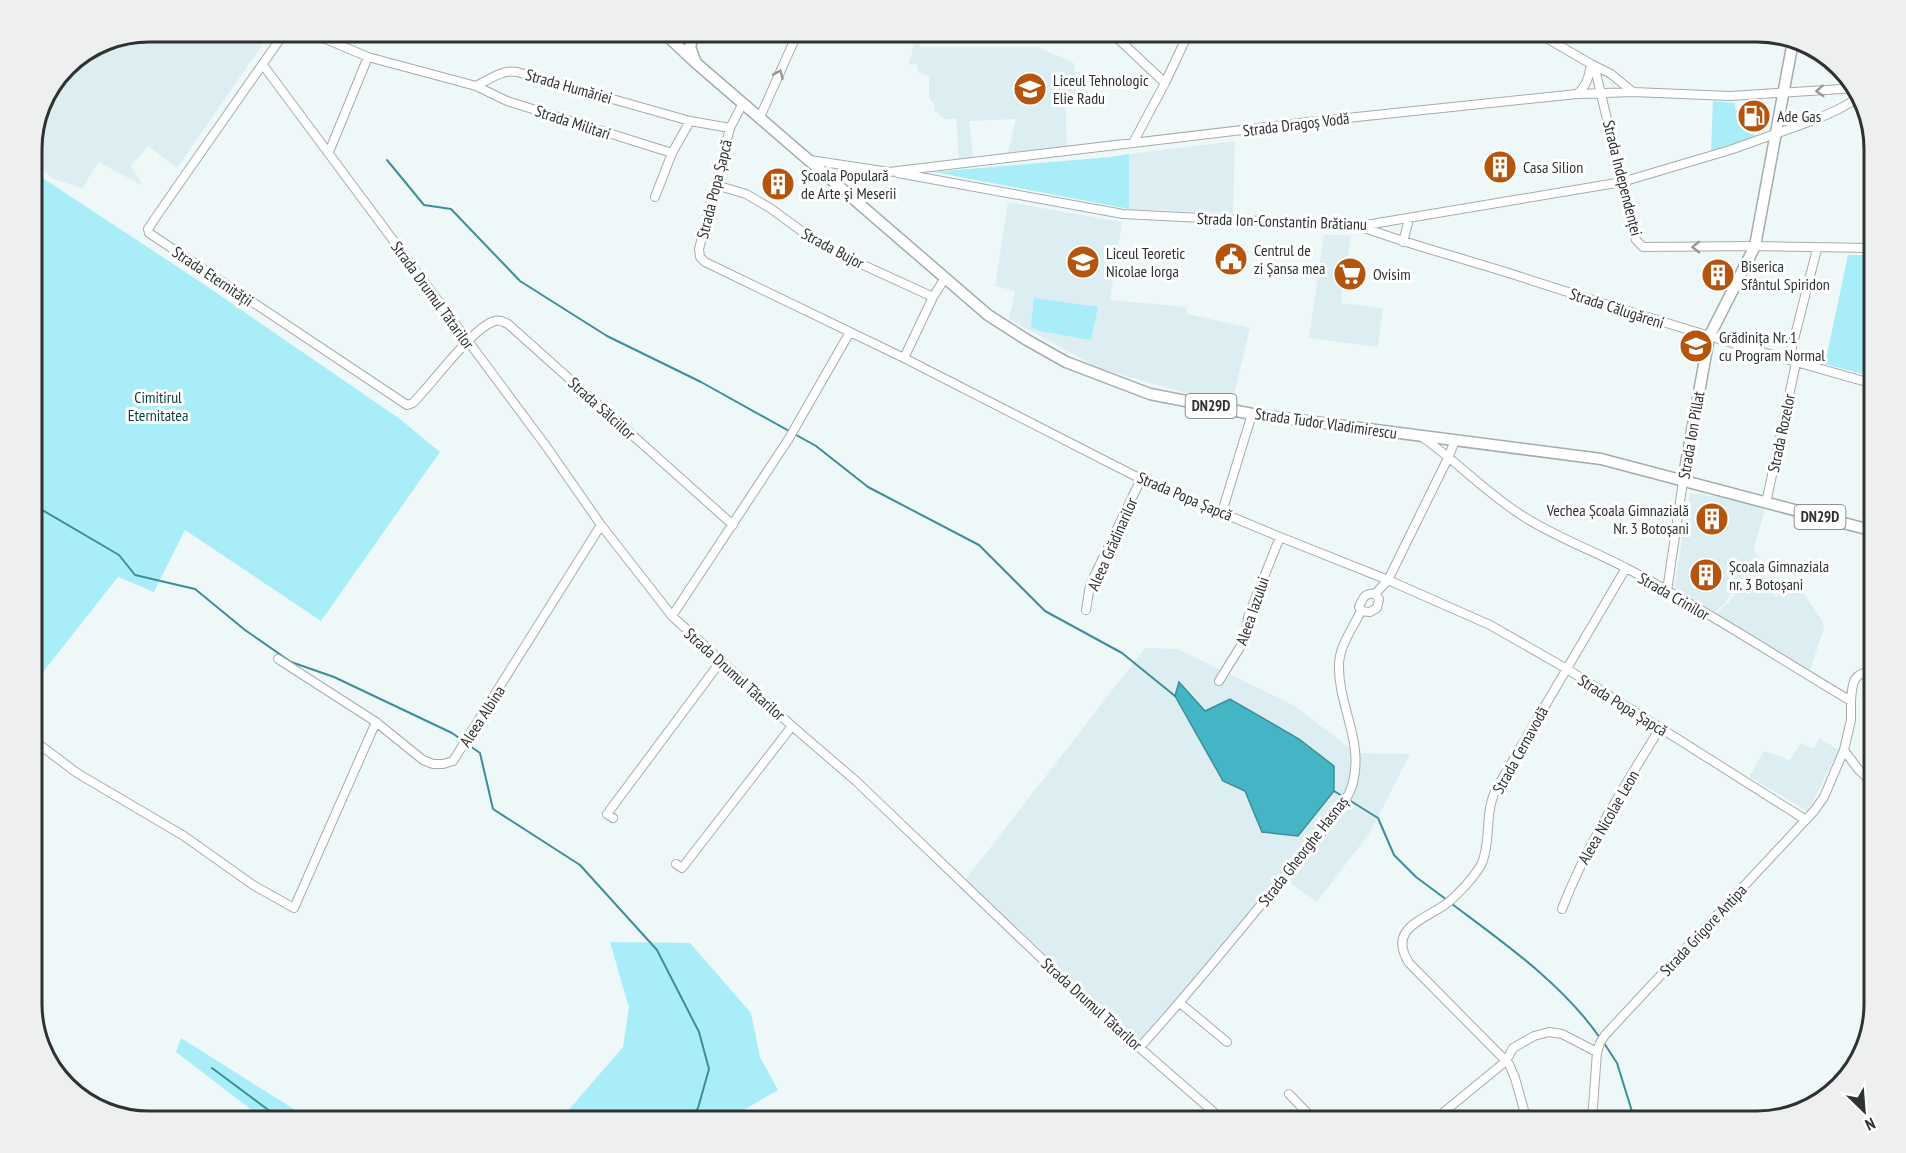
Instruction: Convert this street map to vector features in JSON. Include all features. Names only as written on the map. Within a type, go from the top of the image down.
[{"type":"main road","name":"DN29D","points":[[677,42],[696,63],[810,160]]},
{"type":"main road","points":[[691,42],[690,47],[696,63]]},
{"type":"main road","name":"Strada Ion Pillat","points":[[1683,481],[1709,337],[1755,246],[1792,48]]},
{"type":"main road","name":"Strada Tudor Vladimirescu","points":[[810,160],[987,315],[1066,362],[1150,394],[1252,414],[1601,459],[1864,528]]},
{"type":"street","name":"Strada Eternității","points":[[278,42],[148,229],[149,233],[407,405],[413,403],[467,342]]},
{"type":"street","points":[[333,42],[368,57],[476,86]]},
{"type":"street","points":[[760,117],[794,42]]},
{"type":"street","points":[[1122,42],[1165,83]]},
{"type":"street","points":[[1133,143],[1184,42]]},
{"type":"street","points":[[1553,42],[1611,74],[1633,92]]},
{"type":"street","points":[[329,152],[368,57]]},
{"type":"street","points":[[1577,94],[1589,77],[1591,64]]},
{"type":"street","name":"Strada Independenței","points":[[1591,64],[1598,77],[1634,233],[1636,240],[1643,247],[1864,248]]},
{"type":"street","name":"Strada Drumul Tătarilor","points":[[263,65],[546,446],[601,525],[672,616],[856,781],[1087,1002],[1212,1111]]},
{"type":"street","name":"Strada Humăriei","points":[[476,86],[503,73],[517,72],[690,121],[730,128]]},
{"type":"street","name":"Strada Militari","points":[[476,86],[507,101],[672,153]]},
{"type":"street","name":"Strada Dragoș Vodă","points":[[810,160],[889,172],[1577,94],[1633,92],[1730,96],[1845,89]]},
{"type":"street","name":"Strada Ion-Constantin Brătianu","points":[[889,172],[1123,214],[1360,226],[1622,182],[1776,134],[1839,110],[1853,101]]},
{"type":"street","name":"Strada Popa Șapcă","points":[[743,103],[730,128],[699,249],[700,256],[705,262],[904,358],[1141,478],[1388,580],[1490,625],[1567,669],[1806,820]]},
{"type":"street","points":[[655,197],[672,153],[690,121]]},
{"type":"street","points":[[831,178],[865,169]]},
{"type":"street","name":"Strada Bujor","points":[[716,184],[746,194],[770,208],[822,246],[933,297]]},
{"type":"street","points":[[1403,242],[1409,219]]},
{"type":"street","name":"Strada Călugăreni","points":[[1360,226],[1403,242],[1490,267],[1709,337],[1864,381]]},
{"type":"street","name":"Strada Rozelor","points":[[1766,503],[1792,361],[1817,249]]},
{"type":"street","points":[[904,358],[933,297],[945,278]]},
{"type":"street","name":"Strada Sălciilor","points":[[467,342],[492,321],[499,320],[515,328],[733,525]]},
{"type":"street","points":[[672,616],[788,440],[850,333]]},
{"type":"street","points":[[1222,512],[1252,414]]},
{"type":"street","name":"Strada Crinilor","points":[[1422,436],[1449,456],[1476,482],[1526,519],[1626,568],[1851,701]]},
{"type":"street","name":"Strada Gheorghe Hasnaș","points":[[1140,1047],[1180,1003],[1341,806],[1351,788],[1357,761],[1338,664],[1342,647],[1361,611],[1370,612],[1377,608],[1379,599],[1375,594],[1388,580],[1455,440]]},
{"type":"street","name":"Aleea Grădinarilor","points":[[1086,610],[1090,585],[1141,478]]},
{"type":"street","name":"Strada Ion Pillat","points":[[1666,591],[1683,481]]},
{"type":"street","name":"Aleea Albina","points":[[278,658],[376,722],[423,760],[433,764],[453,761],[601,525]]},
{"type":"street","name":"Aleea Iazului","points":[[1219,681],[1245,639],[1248,617],[1280,537]]},
{"type":"street","name":"Strada Cernavodă","points":[[1524,1111],[1515,1078],[1506,1060],[1409,963],[1403,954],[1402,944],[1405,934],[1416,921],[1446,904],[1466,885],[1482,863],[1488,836],[1490,807],[1495,791],[1626,568]]},
{"type":"street","points":[[1361,611],[1359,607],[1365,595],[1375,594]]},
{"type":"street","points":[[613,818],[606,814],[721,661]]},
{"type":"street","points":[[1864,673],[1855,678],[1852,684],[1851,720],[1844,750],[1864,775]]},
{"type":"street","points":[[42,747],[77,773],[184,836],[246,880],[294,908],[376,722]]},
{"type":"street","points":[[676,864],[682,868],[792,726]]},
{"type":"street","name":"Aleea Nicolae Leon","points":[[1562,909],[1577,871],[1593,840],[1660,728]]},
{"type":"street","name":"Strada Grigore Antipa","points":[[1600,1044],[1806,820],[1824,797],[1844,750]]},
{"type":"street","points":[[1180,1003],[1227,1042]]},
{"type":"street","points":[[1446,1111],[1506,1060],[1513,1048],[1534,1036],[1549,1032],[1600,1044],[1593,1111]]},
{"type":"street","points":[[1289,1094],[1305,1111]]},
{"type":"shaded area","points":[[142,42],[264,42],[177,168],[148,146],[131,166],[143,186],[99,162],[82,188],[56,180],[42,170],[42,142],[46,121],[56,95],[69,78],[90,60],[108,50]]},
{"type":"shaded area","points":[[914,42],[918,42],[920,47],[1037,47],[1074,63],[1077,96],[1065,97],[1067,147],[1008,153],[1016,119],[969,121],[973,157],[959,159],[956,119],[944,119],[934,110],[934,103],[929,99],[929,76],[919,73],[917,65],[909,64]]},
{"type":"shaded area","points":[[1235,141],[1233,213],[1129,209],[1129,154]]},
{"type":"shaded area","points":[[1008,202],[1122,222],[1110,300],[1186,307],[1187,314],[1250,328],[1232,402],[1200,397],[1098,368],[1009,319],[1015,291],[995,286]]},
{"type":"shaded area","points":[[1324,235],[1351,235],[1341,303],[1383,308],[1378,347],[1309,338]]},
{"type":"shaded area","points":[[1690,493],[1732,499],[1765,509],[1754,548],[1757,556],[1762,558],[1746,571],[1725,603],[1713,614],[1676,588],[1675,582]]},
{"type":"shaded area","points":[[1758,566],[1775,596],[1785,590],[1804,594],[1823,622],[1824,628],[1810,670],[1716,614],[1729,602],[1741,581]]},
{"type":"shaded area","points":[[1145,648],[1178,649],[1293,705],[1356,753],[1410,754],[1371,831],[1317,902],[1281,876],[1140,1047],[959,888]]},
{"type":"shaded area","points":[[1179,682],[1205,711],[1230,699],[1299,739],[1334,766],[1334,791],[1298,836],[1262,832],[1245,791],[1223,781],[1175,696]]},
{"type":"shaded area","points":[[1819,738],[1839,750],[1808,811],[1749,777],[1764,751],[1790,760],[1801,743],[1814,748]]},
{"type":"green space","points":[[1713,101],[1735,103],[1737,123],[1746,132],[1757,136],[1711,152]]},
{"type":"green space","points":[[1129,154],[1129,209],[934,172],[1110,157]]},
{"type":"green space","name":"Cimitirul Eternitatea","points":[[42,178],[202,283],[400,419],[440,452],[321,621],[185,530],[154,592],[118,577],[42,673]]},
{"type":"green space","points":[[1848,255],[1864,255],[1864,374],[1825,364]]},
{"type":"green space","points":[[1034,298],[1098,307],[1091,340],[1039,331],[1031,326]]},
{"type":"green space","points":[[610,942],[690,943],[751,1013],[760,1057],[778,1090],[742,1111],[568,1111],[623,1047],[629,1008]]},
{"type":"green space","points":[[181,1038],[297,1111],[253,1111],[176,1052]]},
{"type":"waterway","points":[[387,160],[424,205],[451,209],[520,281],[607,336],[701,382],[816,446],[868,487],[979,545],[1045,611],[1122,653],[1175,696]]},
{"type":"waterway","points":[[42,510],[119,555],[135,575],[195,589],[245,630],[291,662],[334,677],[452,733],[462,740]]},
{"type":"waterway","points":[[467,744],[480,753],[493,809],[580,865],[657,950],[699,1032],[709,1069],[696,1111]]},
{"type":"waterway","points":[[1334,791],[1344,797]]},
{"type":"waterway","points":[[1349,800],[1378,818],[1394,855],[1416,877],[1447,900]]},
{"type":"waterway","points":[[1452,904],[1551,982],[1585,1018],[1600,1038]]},
{"type":"waterway","points":[[1604,1043],[1617,1063],[1632,1111]]},
{"type":"waterway","points":[[212,1068],[270,1111]]},
{"type":"place","name":"Liceul Tehnologic Elie Radu","points":[[1030,89]]},
{"type":"place","name":"Ade Gas","points":[[1754,116]]},
{"type":"place","name":"Casa Silion","points":[[1500,167]]},
{"type":"place","name":"Şcoala Populară de Arte şi Meserii","points":[[778,184]]},
{"type":"place","name":"Centrul de zi Șansa mea","points":[[1231,259]]},
{"type":"place","name":"Liceul Teoretic Nicolae Iorga","points":[[1083,262]]},
{"type":"place","name":"Ovisim","points":[[1350,274]]},
{"type":"place","name":"Biserica Sfântul Spiridon","points":[[1718,275]]},
{"type":"place","name":"Grădinița Nr. 1 cu Program Normal","points":[[1696,346]]},
{"type":"place","name":"Vechea Școala Gimnazială Nr. 3 Botoșani","points":[[1712,519]]},
{"type":"place","name":"Școala Gimnaziala nr. 3 Botoșani","points":[[1706,575]]}]
